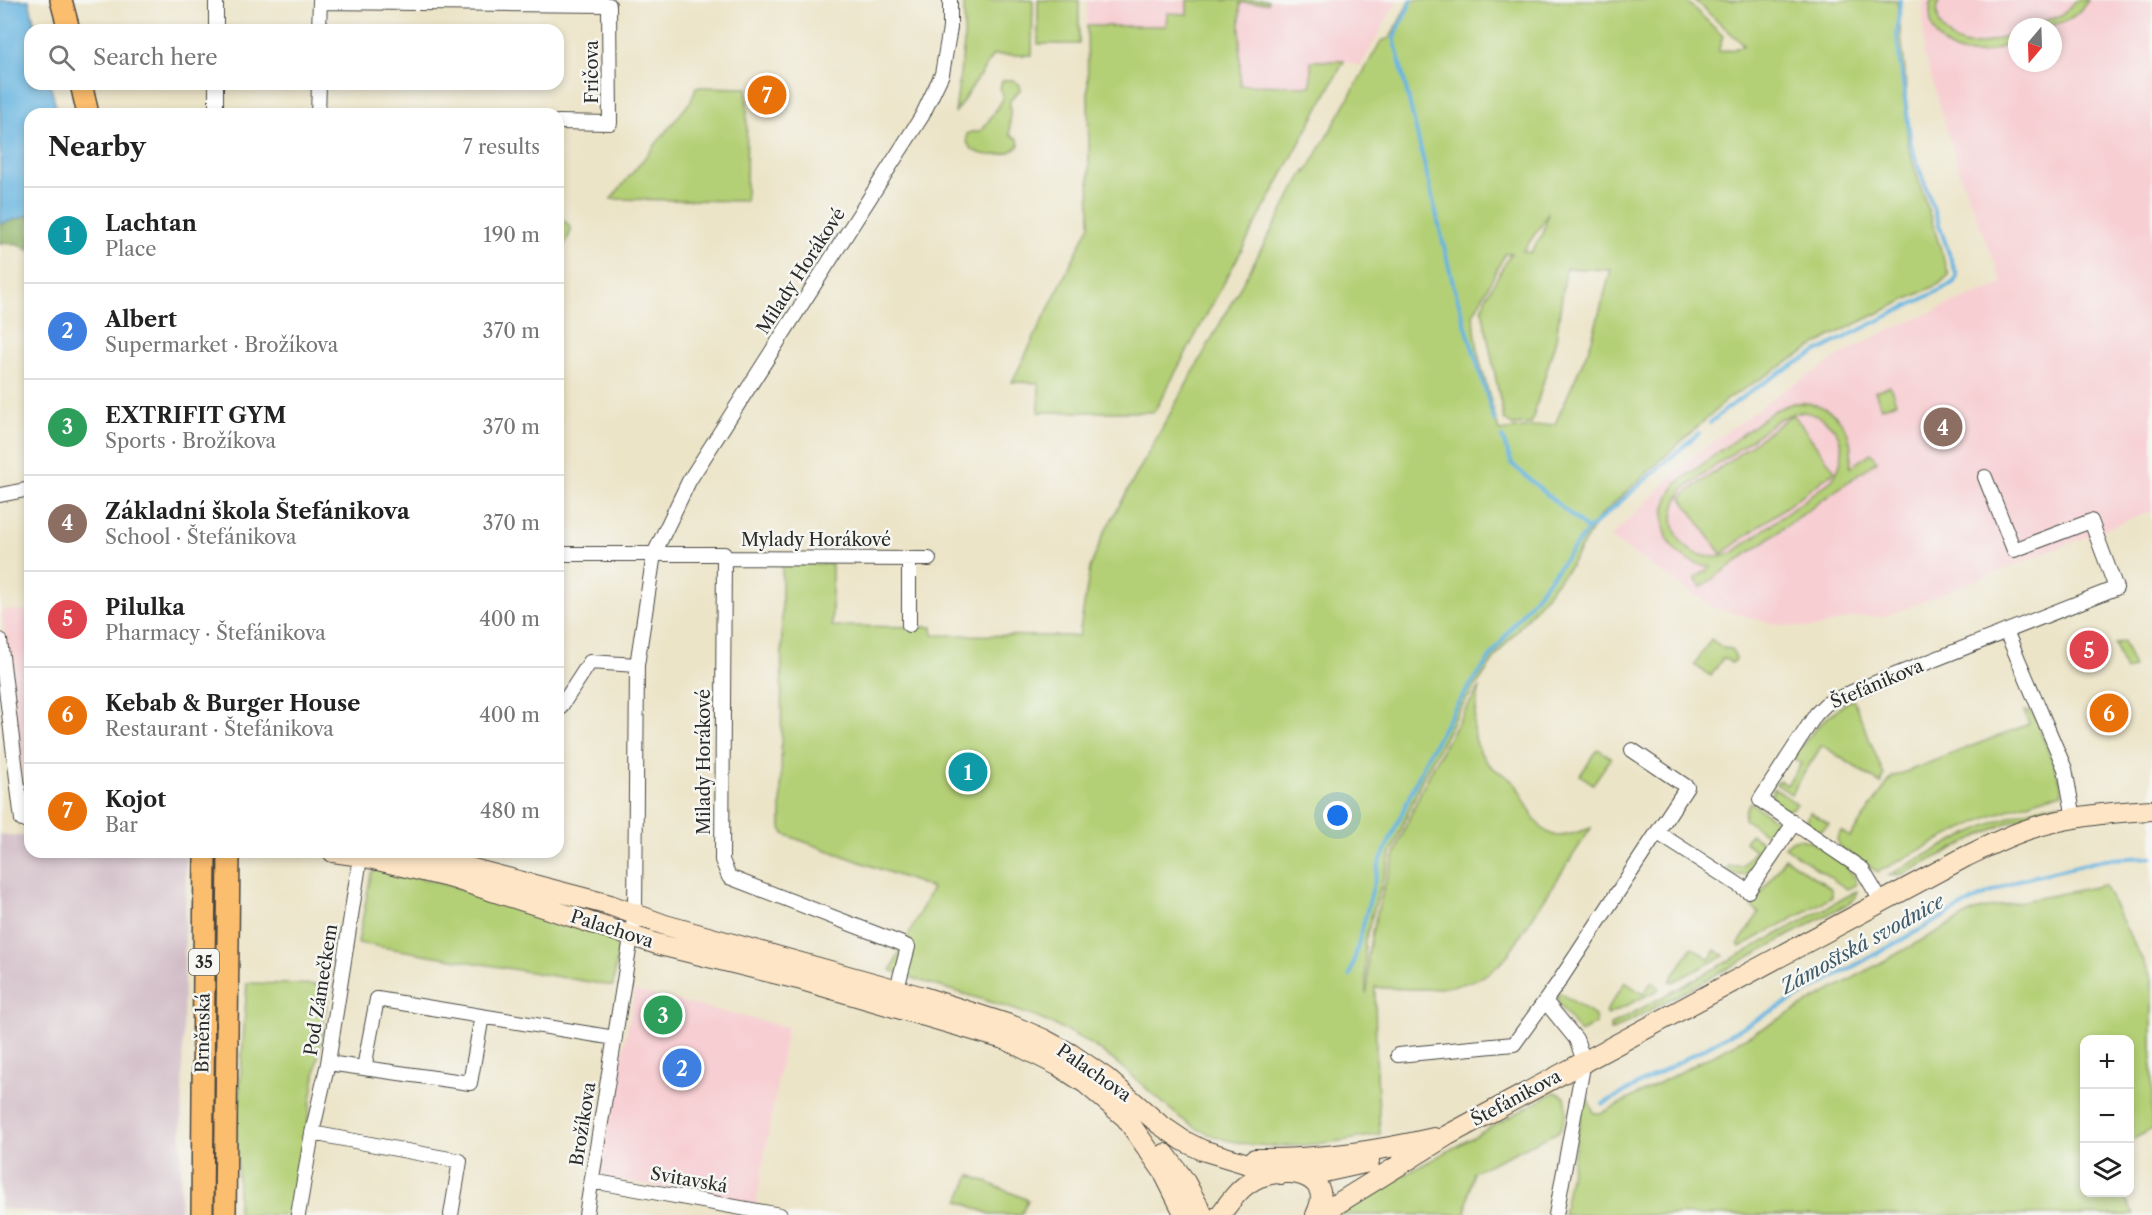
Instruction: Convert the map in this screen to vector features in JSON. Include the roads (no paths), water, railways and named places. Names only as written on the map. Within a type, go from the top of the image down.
[{"type":"main road","points":[[47,0],[53,24]]},
{"type":"main road","points":[[61,0],[67,24]]},
{"type":"main road","points":[[68,90],[72,108]]},
{"type":"main road","points":[[82,90],[87,108]]},
{"type":"main road","name":"Brněnská","points":[[202,1215],[205,858]]},
{"type":"main road","name":"Brněnská","points":[[225,1215],[229,858]]},
{"type":"street","points":[[216,0],[216,24]]},
{"type":"street","name":"Milady Horákové","points":[[632,935],[635,913],[637,665],[654,554],[689,481],[922,116],[942,74],[950,28],[950,0]]},
{"type":"street","points":[[319,24],[320,1]]},
{"type":"street","name":"Fričova","points":[[320,1],[609,5],[610,123],[564,122]]},
{"type":"street","points":[[216,90],[216,108]]},
{"type":"street","points":[[318,108],[319,90]]},
{"type":"street","name":"Štefánikova","points":[[1881,901],[1862,869],[1760,800],[1816,714],[1826,704],[2116,588],[2091,521],[2014,550],[1985,477]]},
{"type":"street","points":[[0,495],[24,490]]},
{"type":"street","points":[[564,554],[724,554],[724,558]]},
{"type":"street","name":"Milady Horákové","points":[[724,558],[722,860],[729,878],[908,947],[894,998]]},
{"type":"street","name":"Mylady Horákové","points":[[724,558],[929,559]]},
{"type":"street","name":"Mylady Horákové","points":[[909,559],[909,625]]},
{"type":"street","points":[[2006,631],[2065,769],[2074,818]]},
{"type":"street","points":[[0,640],[24,794]]},
{"type":"street","points":[[564,702],[590,662],[637,665]]},
{"type":"street","points":[[1398,1055],[1514,1044],[1687,787],[1632,750]]},
{"type":"street","name":"Štefánikova","points":[[1317,1215],[1448,1135],[1965,856],[2029,829],[2074,818],[2152,810]]},
{"type":"street","points":[[1658,832],[1748,891],[1794,823]]},
{"type":"street","name":"Pod Zámečkem","points":[[298,1215],[312,1133],[328,1063],[360,858]]},
{"type":"street","name":"Palachova","points":[[376,858],[452,878],[660,945],[798,979],[894,998],[1013,1026],[1071,1054],[1106,1078],[1159,1124],[1184,1141],[1202,1150],[1281,1174]]},
{"type":"street","name":"Palachova","points":[[461,859],[894,998],[1035,1053],[1085,1083],[1126,1118],[1163,1171],[1185,1215]]},
{"type":"street","name":"Brožíkova","points":[[586,1215],[632,935]]},
{"type":"street","points":[[364,1068],[376,999],[615,1038]]},
{"type":"street","points":[[1545,1001],[1576,1039],[1584,1061],[1556,1215]]},
{"type":"street","points":[[328,1063],[470,1083],[482,1016]]},
{"type":"street","points":[[1126,1118],[1168,1156],[1203,1215]]},
{"type":"street","points":[[312,1133],[460,1161],[451,1215]]},
{"type":"street","points":[[1230,1158],[1300,1158],[1377,1151],[1448,1135]]},
{"type":"street","name":"Štefánikova","points":[[1281,1174],[1306,1176],[1378,1159],[1448,1135]]},
{"type":"street","points":[[1220,1215],[1247,1184],[1261,1177],[1281,1174]]},
{"type":"street","points":[[1306,1176],[1312,1179],[1321,1191],[1322,1200],[1317,1215]]},
{"type":"street","name":"Svitavská","points":[[592,1181],[763,1214],[780,1215]]},
{"type":"water","points":[[0,0],[29,0],[35,24],[24,24],[24,90],[52,90],[56,108],[24,108],[24,217],[0,224]]},
{"type":"waterway","points":[[1412,0],[1394,38],[1453,284],[1495,422]]},
{"type":"waterway","points":[[1710,423],[1735,402],[1793,365],[1948,286],[1957,276],[1911,145],[1897,37],[1900,0]]},
{"type":"waterway","points":[[1350,976],[1379,864],[1429,753],[1456,706],[1513,625],[1588,530],[1699,433]]},
{"type":"waterway","points":[[1502,437],[1512,464],[1588,530]]},
{"type":"waterway","name":"Zámostská svodnice","points":[[1603,1104],[1974,900],[2019,880],[2107,859],[2152,857]]},
{"type":"place","name":"Kojot","points":[[767,95]]},
{"type":"place","name":"Základní škola Štefánikova","points":[[1943,427]]},
{"type":"place","name":"Pilulka","points":[[2089,650]]},
{"type":"place","name":"Kebab & Burger House","points":[[2109,713]]},
{"type":"place","name":"Lachtan","points":[[968,772]]},
{"type":"place","name":"EXTRIFIT GYM","points":[[663,1015]]},
{"type":"place","name":"Albert","points":[[682,1068]]}]
